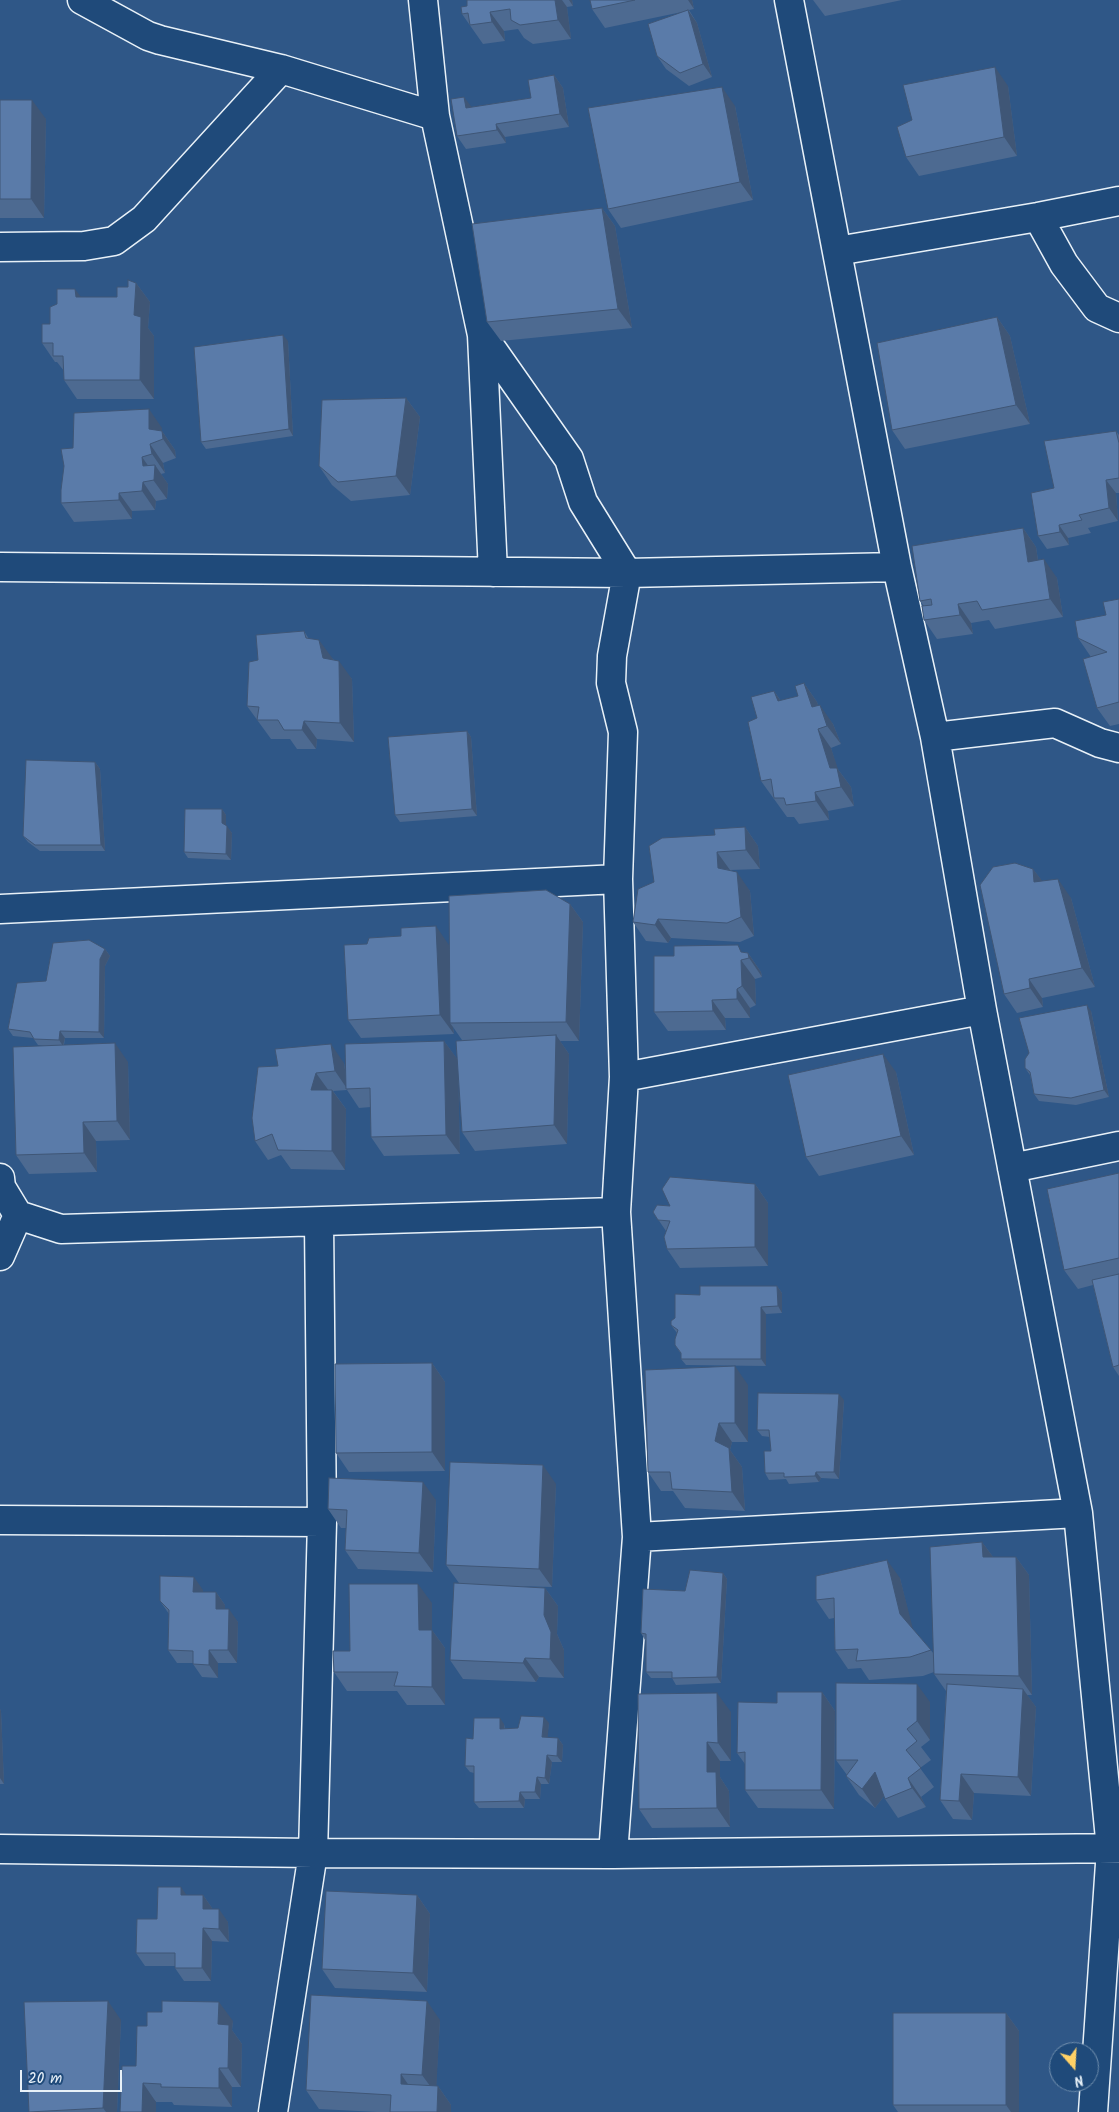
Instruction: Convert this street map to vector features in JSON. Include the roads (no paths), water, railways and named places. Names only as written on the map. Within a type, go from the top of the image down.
[{"type":"street","points":[[82,0],[148,36],[160,40],[282,69],[435,116]]},
{"type":"street","points":[[423,0],[435,116],[482,335],[493,572]]},
{"type":"street","points":[[789,0],[897,567],[935,736],[982,1010],[1078,1513],[1115,1849],[1093,2112]]},
{"type":"street","points":[[0,247],[84,246],[114,241],[144,220],[282,69]]},
{"type":"street","points":[[837,251],[1038,217],[1119,201]]},
{"type":"street","points":[[1038,217],[1064,264],[1096,308],[1119,318]]},
{"type":"street","points":[[482,335],[569,459],[583,502],[627,574],[612,656],[611,683],[623,732],[618,879],[624,1077],[616,1212],[637,1537],[613,1854]]},
{"type":"street","points":[[0,567],[627,574],[897,567]]},
{"type":"street","points":[[935,736],[1055,723],[1100,743],[1119,748]]},
{"type":"street","points":[[0,909],[618,879]]},
{"type":"street","points":[[624,1077],[982,1010]]},
{"type":"street","points":[[1012,1168],[1119,1146]]},
{"type":"street","points":[[0,1178],[1,1187],[18,1215],[61,1229],[616,1212]]},
{"type":"street","points":[[0,1256],[18,1215]]},
{"type":"street","points":[[273,2112],[313,1853],[322,1522],[319,1222]]},
{"type":"street","points":[[637,1537],[1078,1513]]},
{"type":"street","points":[[0,1520],[322,1522]]},
{"type":"street","points":[[0,1848],[313,1853],[613,1854],[1115,1849]]}]
